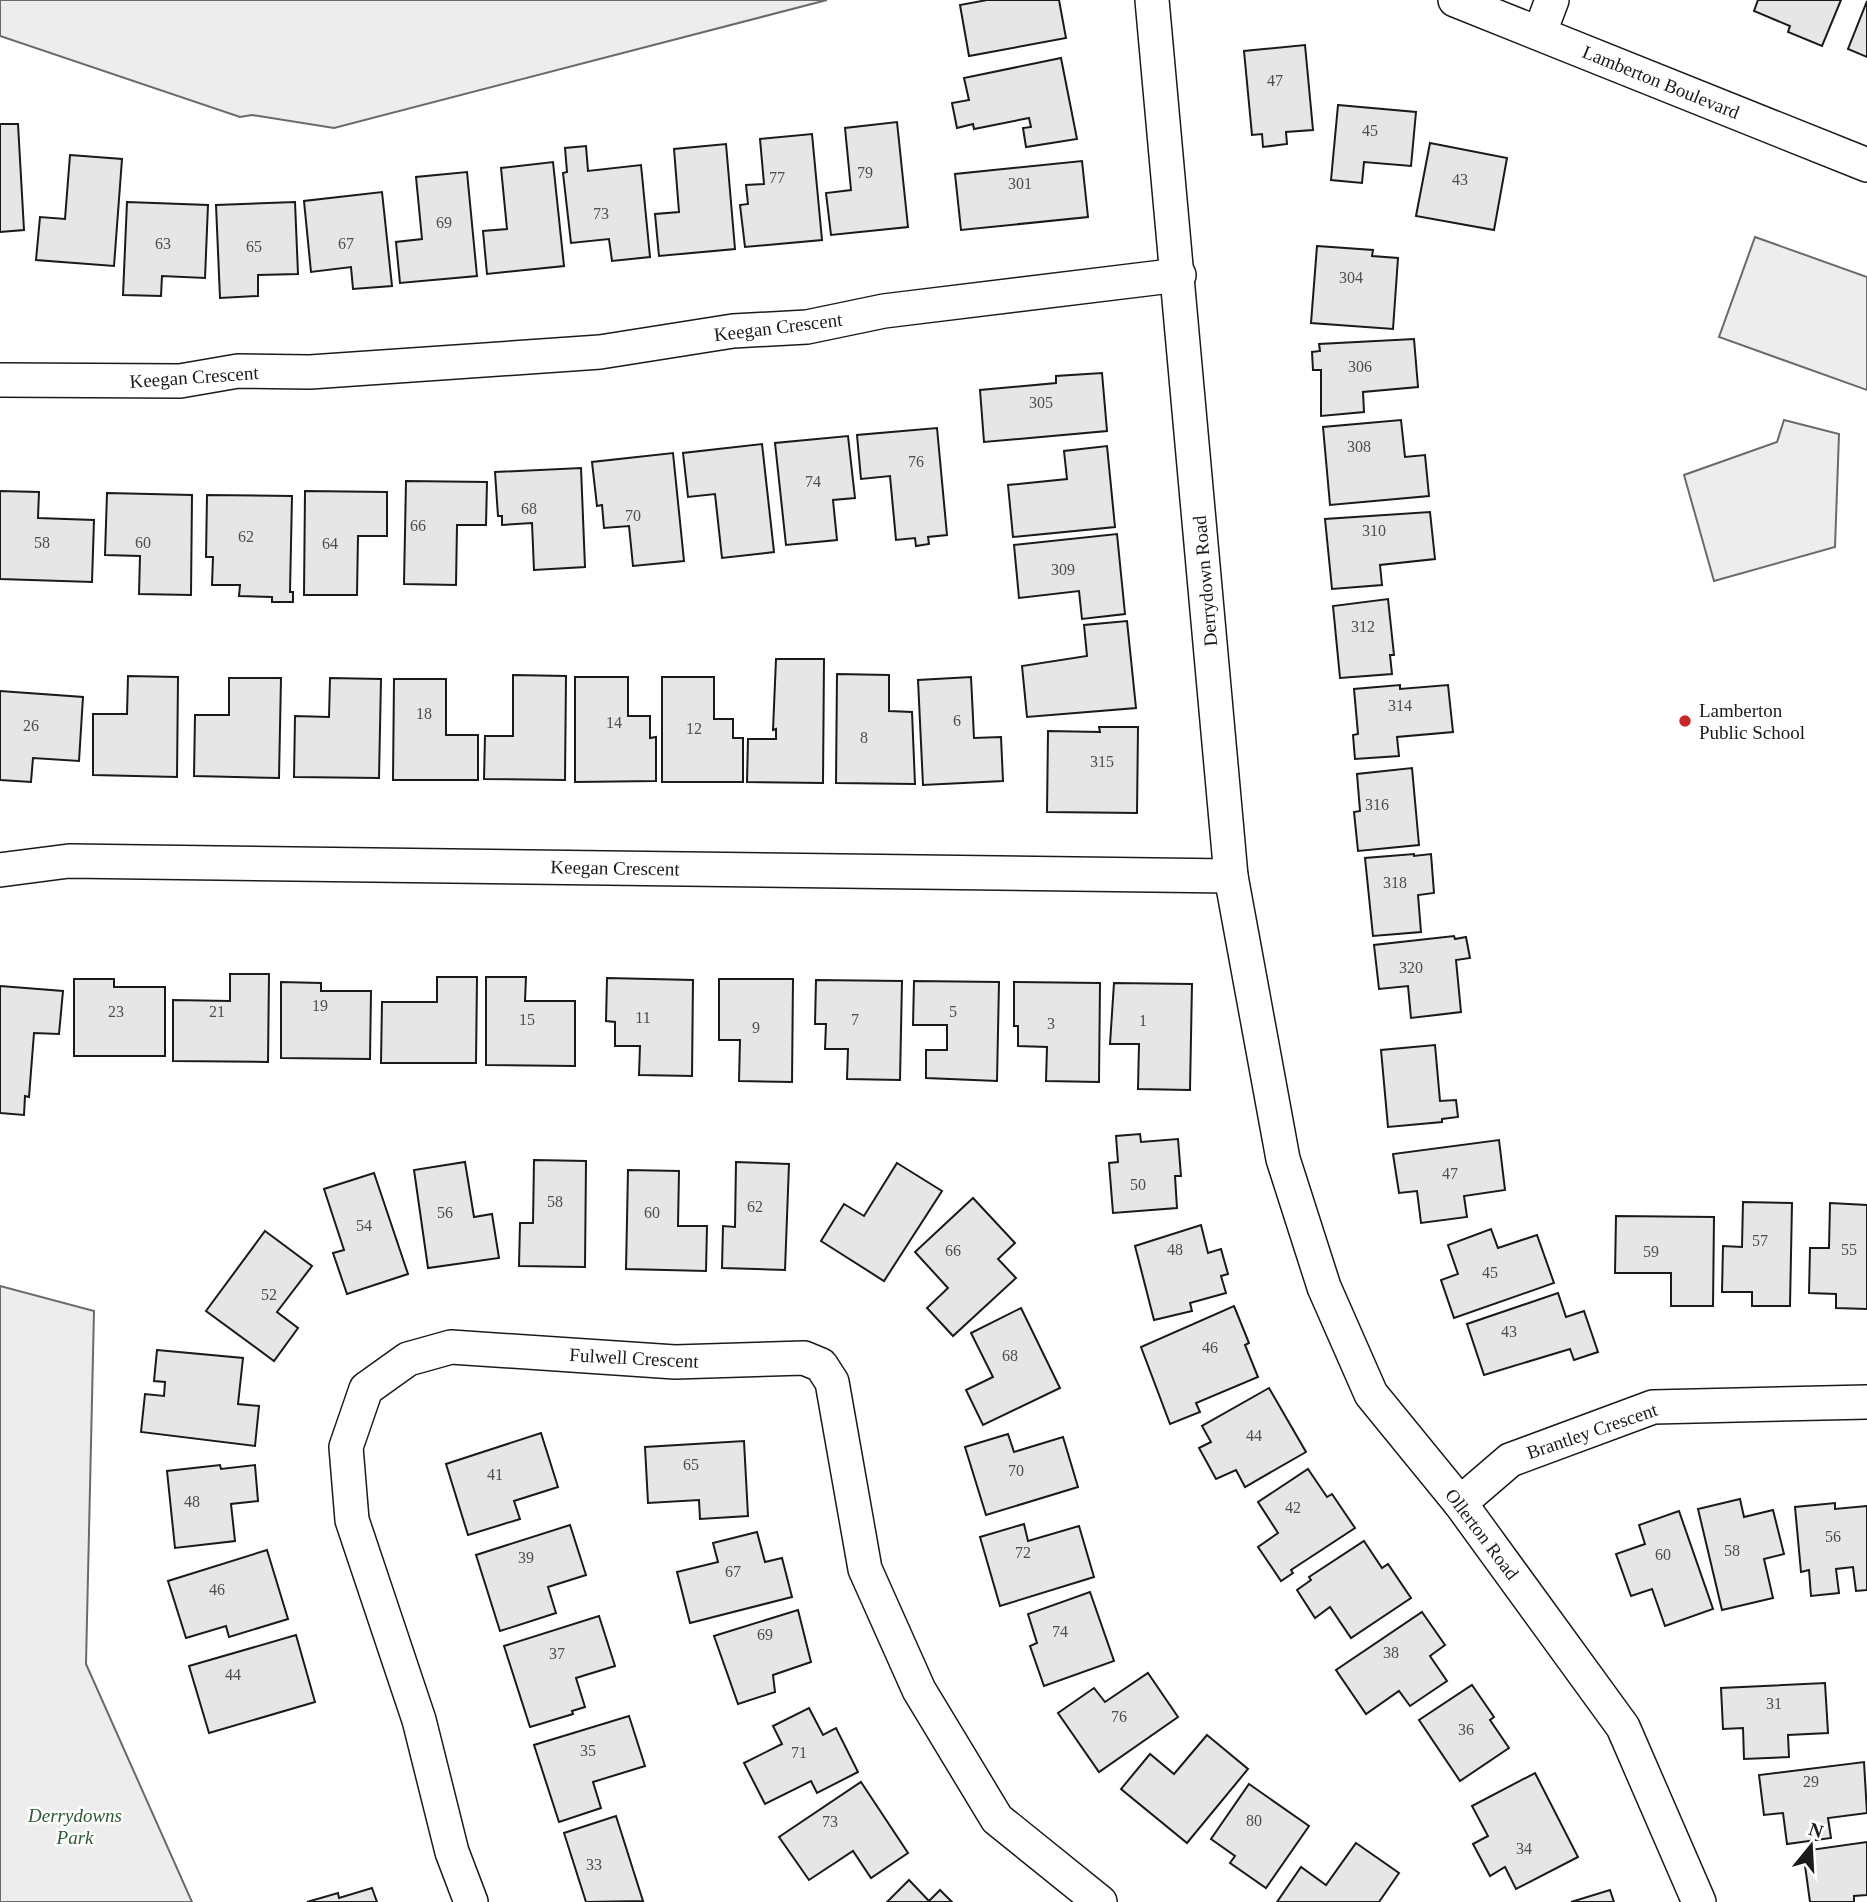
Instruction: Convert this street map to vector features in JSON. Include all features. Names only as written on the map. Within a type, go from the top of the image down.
[{"type":"street","name":"Derrydown Road","points":[[1152,0],[1179,275],[1231,876],[1283,1159]]},
{"type":"street","name":"Lamberton Boulevard","points":[[1455,0],[1867,165]]},
{"type":"street","points":[[1540,32],[1552,0]]},
{"type":"street","name":"Keegan Crescent","points":[[0,380],[180,382],[238,371],[310,372],[600,352],[733,331],[807,327],[884,311],[1179,275]]},
{"type":"street","name":"Keegan Crescent","points":[[0,870],[69,861],[1231,876]]},
{"type":"street","name":"Ollerton Road","points":[[1283,1159],[1324,1287],[1371,1394],[1460,1503],[1623,1727],[1699,1902]]},
{"type":"street","name":"Fulwell Crescent","points":[[471,1902],[452,1852],[419,1720],[352,1520],[346,1447],[366,1389],[408,1359],[450,1347],[675,1362],[804,1358],[821,1365],[832,1382],[865,1569],[919,1690],[997,1819],[1100,1902]]},
{"type":"street","name":"Brantley Crescent","points":[[1460,1503],[1510,1460],[1653,1407],[1867,1402]]},
{"type":"shaded area","points":[[0,0],[827,0],[334,128],[252,115],[240,117],[0,36]]},
{"type":"shaded area","points":[[1755,237],[1867,277],[1867,390],[1719,337]]},
{"type":"shaded area","points":[[1784,420],[1839,434],[1835,547],[1714,581],[1684,475],[1777,442]]},
{"type":"shaded area","name":"Derrydowns Park","points":[[0,1286],[94,1311],[86,1664],[192,1902],[0,1902]]},
{"type":"building","points":[[987,0],[1059,0],[1066,38],[969,56],[960,5]]},
{"type":"building","points":[[1758,0],[1841,0],[1822,46],[1788,32],[1790,26],[1754,11]]},
{"type":"building","points":[[1867,1],[1867,57],[1848,49]]},
{"type":"building","points":[[1305,45],[1313,130],[1286,132],[1287,144],[1263,147],[1262,134],[1252,135],[1244,51]]},
{"type":"building","points":[[1061,58],[1077,139],[1026,147],[1023,128],[1031,127],[1029,118],[974,129],[973,124],[957,128],[952,103],[969,100],[964,78]]},
{"type":"building","points":[[1338,105],[1416,112],[1411,166],[1364,162],[1362,183],[1331,180]]},
{"type":"building","points":[[897,122],[908,227],[831,235],[826,193],[851,190],[845,128]]},
{"type":"building","points":[[0,124],[18,124],[24,230],[0,232]]},
{"type":"building","points":[[812,134],[822,240],[745,247],[740,205],[748,204],[746,185],[764,184],[760,139]]},
{"type":"building","points":[[1430,143],[1507,158],[1494,230],[1416,216]]},
{"type":"building","points":[[726,144],[735,249],[659,256],[655,214],[679,212],[674,149]]},
{"type":"building","points":[[586,146],[588,171],[641,165],[650,257],[612,261],[609,239],[571,243],[563,173],[567,172],[565,148]]},
{"type":"building","points":[[70,155],[122,159],[114,266],[36,260],[40,217],[65,219]]},
{"type":"building","points":[[1082,161],[1088,217],[961,230],[955,174]]},
{"type":"building","points":[[553,162],[564,266],[487,274],[483,231],[507,229],[501,168]]},
{"type":"building","points":[[467,172],[477,276],[400,283],[396,242],[422,239],[416,177]]},
{"type":"building","points":[[382,192],[392,286],[353,289],[351,267],[311,272],[304,201]]},
{"type":"building","points":[[127,202],[208,205],[205,278],[162,276],[161,296],[123,295]]},
{"type":"building","points":[[295,202],[298,274],[258,275],[258,296],[220,298],[216,205]]},
{"type":"building","points":[[1317,246],[1373,250],[1372,256],[1398,258],[1393,329],[1311,323]]},
{"type":"building","points":[[1414,339],[1418,387],[1363,392],[1364,412],[1321,416],[1321,370],[1313,370],[1312,352],[1320,351],[1319,344]]},
{"type":"building","points":[[1102,373],[1107,431],[984,442],[980,390],[1056,383],[1056,376]]},
{"type":"building","points":[[1401,420],[1405,457],[1425,455],[1429,496],[1330,505],[1323,427]]},
{"type":"building","points":[[937,428],[947,535],[928,537],[929,544],[916,546],[915,538],[896,540],[890,476],[861,479],[857,435]]},
{"type":"building","points":[[848,436],[855,498],[833,500],[837,540],[786,545],[775,443]]},
{"type":"building","points":[[762,444],[774,552],[722,558],[715,494],[688,497],[683,453]]},
{"type":"building","points":[[1107,446],[1115,527],[1013,537],[1008,485],[1067,479],[1064,451]]},
{"type":"building","points":[[673,453],[684,561],[633,566],[629,526],[604,528],[602,505],[597,506],[592,462]]},
{"type":"building","points":[[581,468],[585,567],[534,570],[532,523],[502,525],[502,516],[498,516],[495,472]]},
{"type":"building","points":[[406,481],[487,482],[486,525],[457,525],[456,585],[404,584]]},
{"type":"building","points":[[0,491],[39,492],[38,518],[94,520],[92,582],[0,579]]},
{"type":"building","points":[[305,491],[387,492],[387,536],[358,536],[357,595],[304,595]]},
{"type":"building","points":[[107,493],[192,495],[191,595],[139,594],[140,556],[105,555]]},
{"type":"building","points":[[207,495],[292,496],[290,592],[293,592],[293,602],[272,602],[272,597],[239,596],[240,585],[212,585],[213,557],[206,557]]},
{"type":"building","points":[[1430,512],[1435,559],[1380,565],[1382,585],[1332,589],[1325,519]]},
{"type":"building","points":[[1117,534],[1125,614],[1082,619],[1079,591],[1019,598],[1014,545]]},
{"type":"building","points":[[1388,599],[1394,655],[1390,655],[1392,674],[1340,678],[1333,606]]},
{"type":"building","points":[[1127,621],[1136,708],[1027,717],[1022,666],[1087,656],[1084,625]]},
{"type":"building","points":[[776,659],[824,659],[823,783],[747,782],[748,739],[776,739],[776,729],[773,730]]},
{"type":"building","points":[[837,674],[889,675],[889,711],[912,712],[915,784],[836,783]]},
{"type":"building","points":[[513,675],[566,676],[565,780],[484,779],[485,736],[513,736]]},
{"type":"building","points":[[128,676],[178,677],[177,777],[93,775],[93,714],[127,714]]},
{"type":"building","points":[[575,677],[628,677],[628,716],[650,716],[650,738],[656,737],[656,781],[575,782]]},
{"type":"building","points":[[662,677],[714,677],[714,719],[733,719],[733,738],[743,738],[743,782],[662,782]]},
{"type":"building","points":[[971,677],[974,738],[1001,737],[1003,781],[923,785],[918,680]]},
{"type":"building","points":[[229,678],[281,678],[279,778],[194,776],[195,715],[229,715]]},
{"type":"building","points":[[330,678],[381,679],[379,778],[294,777],[295,716],[329,717]]},
{"type":"building","points":[[394,679],[446,679],[446,735],[478,735],[478,780],[393,780]]},
{"type":"building","points":[[1400,685],[1400,689],[1448,685],[1453,732],[1397,737],[1399,756],[1355,759],[1353,735],[1358,734],[1354,689]]},
{"type":"building","points":[[0,691],[83,697],[79,761],[33,758],[31,782],[0,780]]},
{"type":"building","points":[[1099,727],[1138,727],[1137,813],[1047,812],[1048,731],[1100,732]]},
{"type":"building","points":[[1412,768],[1419,845],[1358,851],[1354,812],[1360,811],[1357,774]]},
{"type":"building","points":[[1431,854],[1434,893],[1418,895],[1421,932],[1373,936],[1365,858]]},
{"type":"building","points":[[1454,936],[1455,939],[1466,937],[1470,958],[1456,960],[1461,1012],[1411,1018],[1408,986],[1379,989],[1374,945]]},
{"type":"building","points":[[230,974],[269,974],[268,1062],[173,1061],[173,1000],[230,1001]]},
{"type":"building","points":[[437,977],[477,977],[476,1063],[381,1063],[382,1002],[437,1002]]},
{"type":"building","points":[[486,977],[526,977],[525,1001],[575,1001],[575,1066],[486,1065]]},
{"type":"building","points":[[607,978],[693,980],[692,1076],[639,1075],[640,1046],[615,1046],[615,1022],[606,1021]]},
{"type":"building","points":[[74,979],[114,979],[114,987],[165,987],[165,1056],[74,1056]]},
{"type":"building","points":[[719,979],[793,979],[792,1082],[739,1081],[740,1040],[719,1040]]},
{"type":"building","points":[[816,980],[902,981],[900,1080],[847,1079],[848,1049],[825,1049],[826,1024],[815,1024]]},
{"type":"building","points":[[914,981],[999,982],[997,1081],[926,1078],[926,1050],[947,1050],[947,1025],[913,1025]]},
{"type":"building","points":[[281,982],[321,983],[321,991],[371,991],[370,1059],[281,1058]]},
{"type":"building","points":[[1014,982],[1100,983],[1099,1082],[1046,1081],[1047,1047],[1018,1046],[1018,1026],[1014,1026]]},
{"type":"building","points":[[1114,983],[1192,984],[1190,1090],[1138,1089],[1139,1044],[1110,1044]]},
{"type":"building","points":[[0,986],[63,991],[59,1034],[34,1033],[29,1097],[25,1096],[24,1115],[0,1113]]},
{"type":"building","points":[[1435,1045],[1440,1101],[1456,1100],[1458,1117],[1442,1119],[1442,1122],[1388,1127],[1381,1050]]},
{"type":"building","points":[[1140,1134],[1141,1142],[1178,1139],[1181,1176],[1175,1176],[1177,1208],[1113,1213],[1109,1163],[1118,1162],[1116,1136]]},
{"type":"building","points":[[1499,1140],[1505,1190],[1464,1196],[1467,1217],[1421,1223],[1417,1191],[1399,1193],[1393,1154]]},
{"type":"building","points":[[534,1160],[586,1161],[585,1267],[519,1266],[520,1223],[533,1223]]},
{"type":"building","points":[[465,1162],[474,1217],[492,1214],[499,1258],[428,1268],[414,1170]]},
{"type":"building","points":[[736,1162],[789,1164],[785,1270],[722,1268],[723,1226],[735,1227]]},
{"type":"building","points":[[897,1163],[942,1191],[884,1281],[821,1241],[844,1204],[864,1216]]},
{"type":"building","points":[[628,1170],[679,1171],[678,1226],[707,1226],[706,1271],[626,1269]]},
{"type":"building","points":[[374,1173],[408,1274],[347,1294],[333,1253],[344,1250],[324,1189]]},
{"type":"building","points":[[973,1198],[1015,1243],[998,1259],[1016,1278],[953,1336],[927,1308],[948,1288],[915,1252]]},
{"type":"building","points":[[1743,1202],[1792,1203],[1790,1306],[1752,1306],[1752,1292],[1722,1292],[1723,1246],[1742,1247]]},
{"type":"building","points":[[1830,1203],[1867,1205],[1867,1309],[1836,1308],[1836,1294],[1809,1293],[1810,1248],[1829,1248]]},
{"type":"building","points":[[1616,1216],[1714,1217],[1713,1306],[1671,1306],[1671,1273],[1615,1273]]},
{"type":"building","points":[[1201,1225],[1208,1253],[1221,1249],[1228,1274],[1221,1276],[1226,1293],[1190,1303],[1192,1311],[1154,1320],[1135,1246]]},
{"type":"building","points":[[1491,1229],[1498,1248],[1537,1235],[1554,1283],[1454,1318],[1441,1280],[1458,1274],[1448,1245]]},
{"type":"building","points":[[265,1231],[312,1266],[277,1312],[298,1328],[274,1361],[206,1311]]},
{"type":"building","points":[[1558,1293],[1566,1317],[1584,1311],[1598,1352],[1574,1360],[1570,1349],[1484,1375],[1467,1324]]},
{"type":"building","points":[[1234,1306],[1249,1343],[1245,1345],[1258,1377],[1196,1403],[1200,1412],[1170,1424],[1141,1347]]},
{"type":"building","points":[[1021,1308],[1060,1388],[983,1425],[966,1390],[993,1377],[971,1333]]},
{"type":"building","points":[[157,1350],[243,1358],[238,1404],[259,1406],[255,1446],[141,1432],[145,1394],[164,1396],[165,1382],[154,1381]]},
{"type":"building","points":[[1269,1388],[1306,1452],[1245,1487],[1236,1470],[1216,1479],[1199,1448],[1211,1442],[1202,1426]]},
{"type":"building","points":[[541,1433],[558,1487],[514,1501],[520,1519],[468,1535],[446,1464]]},
{"type":"building","points":[[1008,1434],[1014,1452],[1063,1437],[1078,1487],[986,1515],[965,1447]]},
{"type":"building","points":[[744,1441],[748,1516],[700,1519],[699,1500],[648,1503],[645,1447]]},
{"type":"building","points":[[220,1465],[221,1469],[255,1465],[258,1501],[231,1504],[235,1541],[175,1548],[167,1471]]},
{"type":"building","points":[[1308,1469],[1327,1497],[1332,1494],[1355,1528],[1291,1570],[1293,1573],[1281,1581],[1258,1547],[1278,1533],[1258,1502]]},
{"type":"building","points":[[1740,1499],[1744,1517],[1773,1510],[1784,1554],[1764,1559],[1773,1598],[1722,1610],[1698,1509]]},
{"type":"building","points":[[1835,1503],[1835,1509],[1867,1506],[1867,1590],[1856,1591],[1853,1567],[1836,1569],[1839,1593],[1811,1596],[1809,1570],[1801,1572],[1795,1507]]},
{"type":"building","points":[[1679,1511],[1713,1609],[1665,1626],[1652,1589],[1631,1596],[1616,1554],[1645,1544],[1639,1525]]},
{"type":"building","points":[[1024,1524],[1028,1541],[1079,1526],[1094,1577],[1000,1606],[980,1537]]},
{"type":"building","points":[[570,1525],[586,1575],[548,1587],[556,1613],[500,1631],[476,1555]]},
{"type":"building","points":[[757,1532],[765,1562],[782,1558],[792,1597],[690,1623],[677,1572],[718,1562],[713,1543]]},
{"type":"building","points":[[1364,1541],[1382,1568],[1388,1564],[1411,1598],[1351,1638],[1330,1607],[1315,1618],[1297,1590],[1311,1580],[1309,1577]]},
{"type":"building","points":[[267,1550],[288,1619],[229,1637],[226,1626],[186,1638],[168,1581]]},
{"type":"building","points":[[1090,1592],[1114,1661],[1044,1686],[1030,1646],[1037,1643],[1028,1614]]},
{"type":"building","points":[[798,1610],[811,1662],[773,1675],[775,1692],[738,1704],[714,1636]]},
{"type":"building","points":[[1422,1612],[1445,1645],[1430,1656],[1447,1681],[1410,1706],[1399,1691],[1366,1714],[1336,1670]]},
{"type":"building","points":[[599,1616],[615,1666],[576,1678],[585,1707],[572,1711],[573,1714],[530,1727],[504,1646]]},
{"type":"building","points":[[296,1635],[315,1702],[209,1733],[189,1666]]},
{"type":"building","points":[[1148,1673],[1178,1717],[1099,1772],[1058,1713],[1094,1688],[1105,1702]]},
{"type":"building","points":[[1825,1683],[1828,1733],[1788,1735],[1789,1757],[1744,1759],[1743,1728],[1723,1729],[1721,1688]]},
{"type":"building","points":[[1472,1685],[1494,1717],[1490,1720],[1509,1748],[1460,1781],[1419,1720]]},
{"type":"building","points":[[809,1708],[823,1735],[836,1728],[858,1772],[817,1793],[811,1781],[765,1804],[744,1763],[782,1744],[773,1726]]},
{"type":"building","points":[[629,1716],[645,1766],[593,1782],[601,1808],[559,1822],[534,1745]]},
{"type":"building","points":[[1207,1735],[1248,1769],[1187,1843],[1121,1789],[1150,1754],[1174,1774]]},
{"type":"building","points":[[1864,1762],[1867,1813],[1828,1818],[1831,1838],[1787,1844],[1783,1813],[1764,1815],[1759,1775]]},
{"type":"building","points":[[1535,1773],[1578,1857],[1516,1889],[1505,1867],[1490,1876],[1473,1844],[1488,1836],[1472,1806]]},
{"type":"building","points":[[861,1782],[908,1853],[871,1878],[853,1851],[809,1880],[779,1837]]},
{"type":"building","points":[[1249,1784],[1309,1826],[1266,1888],[1230,1863],[1235,1856],[1211,1839]]},
{"type":"building","points":[[616,1816],[643,1901],[586,1902],[564,1833]]},
{"type":"building","points":[[1867,1842],[1867,1895],[1854,1896],[1854,1902],[1810,1902],[1803,1851]]},
{"type":"building","points":[[1356,1843],[1399,1873],[1379,1902],[1277,1902],[1301,1867],[1326,1885]]},
{"type":"building","points":[[909,1880],[929,1901],[940,1890],[952,1902],[887,1902]]},
{"type":"building","points":[[372,1888],[377,1902],[307,1902],[338,1893],[339,1898]]},
{"type":"building","points":[[1610,1890],[1614,1902],[1571,1902]]},
{"type":"place","name":"Lamberton Public School","points":[[1685,721]]}]
